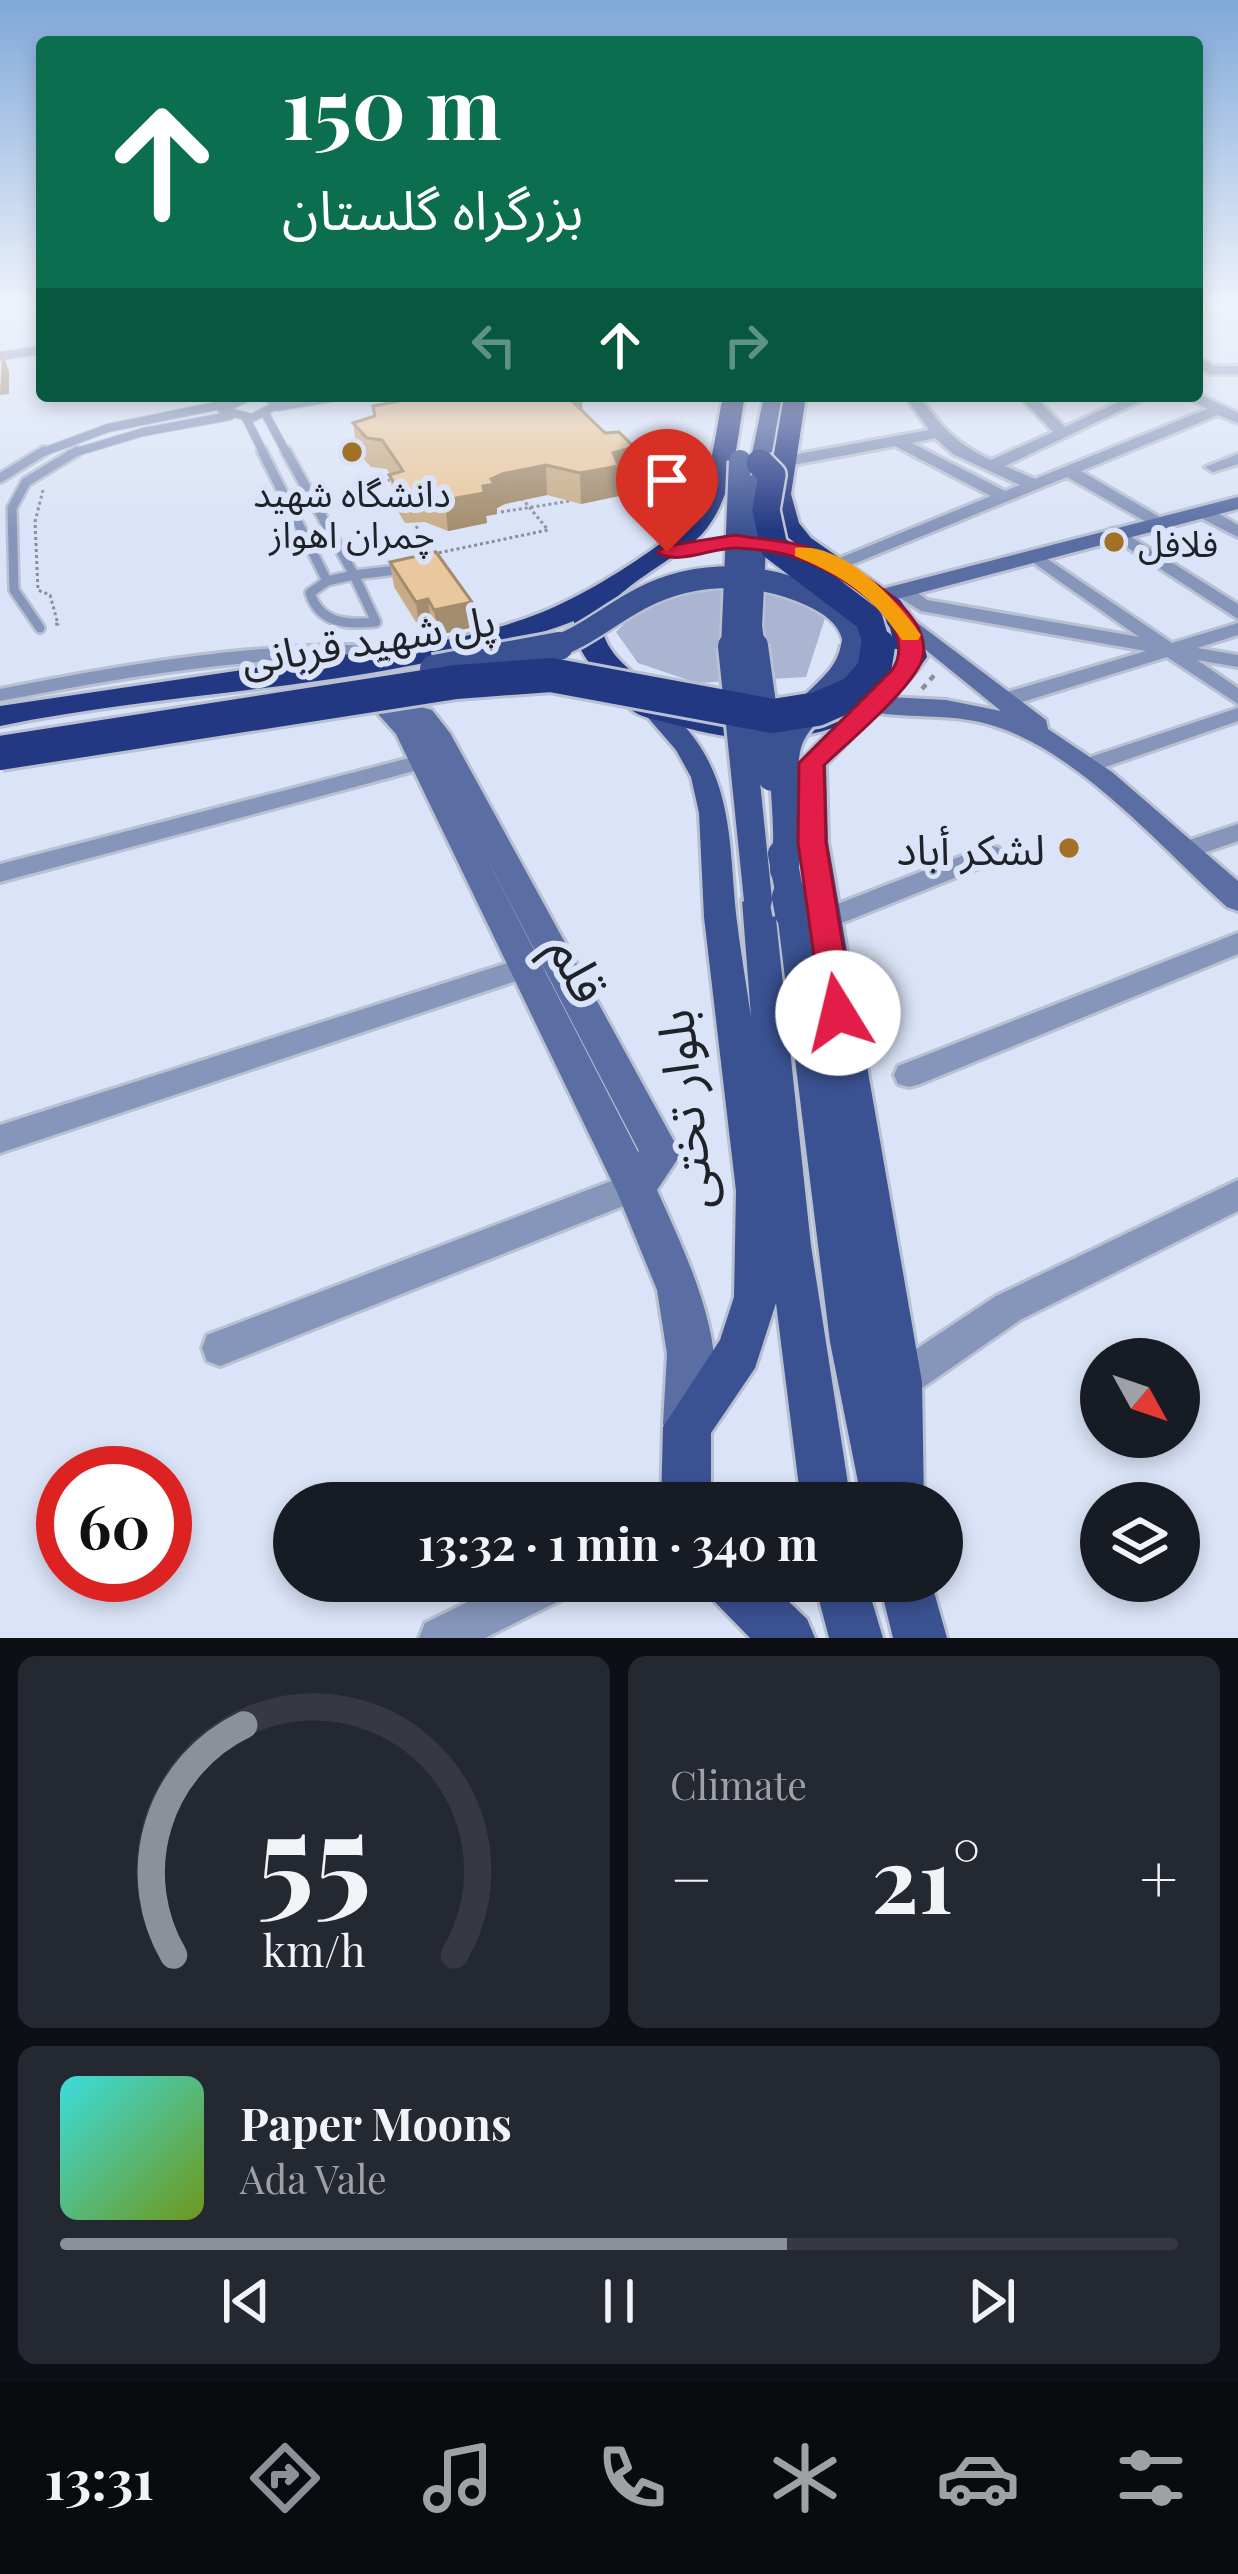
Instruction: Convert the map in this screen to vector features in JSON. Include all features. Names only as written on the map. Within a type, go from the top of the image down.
[{"type":"highway","points":[[0,716],[154,689],[426,655],[550,624],[599,599],[692,529],[710,503],[733,402]]},
{"type":"highway","points":[[792,402],[763,462],[802,544],[829,563]]},
{"type":"highway","name":"پل شهید قربانی","points":[[0,753],[456,682],[551,675],[773,716],[817,710],[854,693],[874,670],[879,642],[868,619],[774,547],[766,511],[772,475],[763,462]]},
{"type":"highway","points":[[0,766],[516,687],[589,689],[722,727],[776,727],[890,704],[889,689],[912,657],[894,593],[780,546],[735,541],[693,545],[656,556]]},
{"type":"highway","points":[[599,599],[587,623],[590,645],[602,666],[651,706]]},
{"type":"highway","points":[[501,639],[521,642],[545,658],[535,675],[516,687]]},
{"type":"main road","points":[[755,402],[763,462],[752,626],[853,1342],[883,1482]]},
{"type":"main road","points":[[772,402],[730,625],[899,1382],[898,1482]]},
{"type":"main road","name":"پل شهید قربانی","points":[[0,738],[522,657],[577,638],[670,585],[720,576],[763,578],[834,606],[850,625],[855,652],[843,676],[792,732],[785,752],[794,838],[790,901]]},
{"type":"main road","points":[[823,1482],[790,1246],[790,901],[812,842],[812,763],[890,704]]},
{"type":"main road","name":"بلوار تختی","points":[[651,706],[688,746],[705,777],[755,1191],[756,1297],[739,1352],[687,1427]]},
{"type":"main road","points":[[715,842],[726,821],[753,810],[795,820],[812,842]]},
{"type":"main road","points":[[686,1482],[687,1427]]},
{"type":"main road","points":[[751,1602],[788,1638]]},
{"type":"main road","points":[[846,1602],[856,1638]]},
{"type":"main road","points":[[911,1602],[920,1638]]},
{"type":"street","points":[[917,402],[958,451],[1035,485]]},
{"type":"street","points":[[1032,402],[1063,433]]},
{"type":"street","points":[[991,466],[1131,402]]},
{"type":"street","points":[[1203,402],[1238,419]]},
{"type":"street","points":[[829,563],[1219,410]]},
{"type":"street","points":[[763,462],[940,433]]},
{"type":"street","points":[[897,441],[1004,497]]},
{"type":"street","points":[[1213,467],[1238,459]]},
{"type":"street","points":[[1069,471],[1157,523]]},
{"type":"street","points":[[894,593],[1238,502]]},
{"type":"street","points":[[1203,512],[1238,532]]},
{"type":"street","points":[[1117,533],[1238,613]]},
{"type":"street","points":[[1034,555],[1238,698]]},
{"type":"street","points":[[894,593],[921,605],[1238,661]]},
{"type":"street","points":[[903,619],[1238,898]]},
{"type":"street","points":[[1005,700],[1238,629]]},
{"type":"street","points":[[0,695],[216,660],[320,650],[426,655]]},
{"type":"street","points":[[890,704],[950,708],[1019,725],[1073,758],[1238,714]]},
{"type":"street","points":[[0,1139],[540,963],[436,733],[422,716],[383,705]]},
{"type":"street","name":"قلم","points":[[383,705],[408,731],[540,963],[679,1290],[690,1354],[687,1427]]},
{"type":"street","points":[[0,873],[422,762]]},
{"type":"street","points":[[1183,851],[1238,832]]},
{"type":"street","points":[[790,901],[990,854]]},
{"type":"street","points":[[908,1075],[1238,944]]},
{"type":"street","points":[[220,1348],[635,1187]]},
{"type":"street","points":[[899,1382],[1008,1308],[1238,1196]]},
{"type":"street","points":[[440,1638],[512,1602]]},
{"type":"lane","points":[[0,478],[50,446],[88,432],[229,402]]},
{"type":"lane","points":[[273,402],[292,402]]},
{"type":"lane","points":[[40,628],[39,621],[15,601],[11,520],[14,500],[27,480],[66,457],[114,439],[230,416],[266,415],[282,402]]},
{"type":"lane","points":[[226,404],[222,410],[230,416]]},
{"type":"lane","points":[[266,415],[354,575],[376,622],[353,625],[323,617],[313,608],[310,593],[327,581],[354,575],[436,565]]},
{"type":"lane","points":[[246,418],[327,581]]},
{"type":"lane","points":[[0,604],[15,601]]},
{"type":"path","points":[[376,483],[396,479]]},
{"type":"path","points":[[40,628],[58,624],[50,595],[38,590],[35,522],[37,501],[45,486]]},
{"type":"path","points":[[433,553],[548,530],[517,492]]},
{"type":"path","points":[[501,512],[569,501]]},
{"type":"path","points":[[416,526],[436,565]]},
{"type":"path","points":[[890,704],[950,657]]},
{"type":"shaded area","points":[[703,585],[808,596],[826,615],[806,677],[697,683],[638,663],[616,632],[644,604]]},
{"type":"building","points":[[573,402],[605,433],[619,432],[634,447],[613,453],[619,466],[580,473],[546,465],[502,474],[491,479],[495,484],[483,486],[484,493],[445,500],[421,492],[401,493],[389,475],[403,471],[382,440],[367,438],[353,423],[375,416],[373,406]]},
{"type":"building","points":[[436,552],[472,602],[434,610],[428,599],[416,602],[390,562]]},
{"type":"slow traffic","points":[[802,552],[836,566],[882,596],[903,619],[910,635]]},
{"type":"place","name":"دانشگاه شهید چمران اهواز","points":[[352,452]]},
{"type":"place","name":"فلافل","points":[[1114,542]]},
{"type":"place","name":"لشكر أباد","points":[[1069,848]]},
{"type":"route","points":[[667,552],[735,541],[808,554],[882,596],[903,619],[910,637],[912,657],[902,673],[812,763],[812,842],[838,1013]]}]
